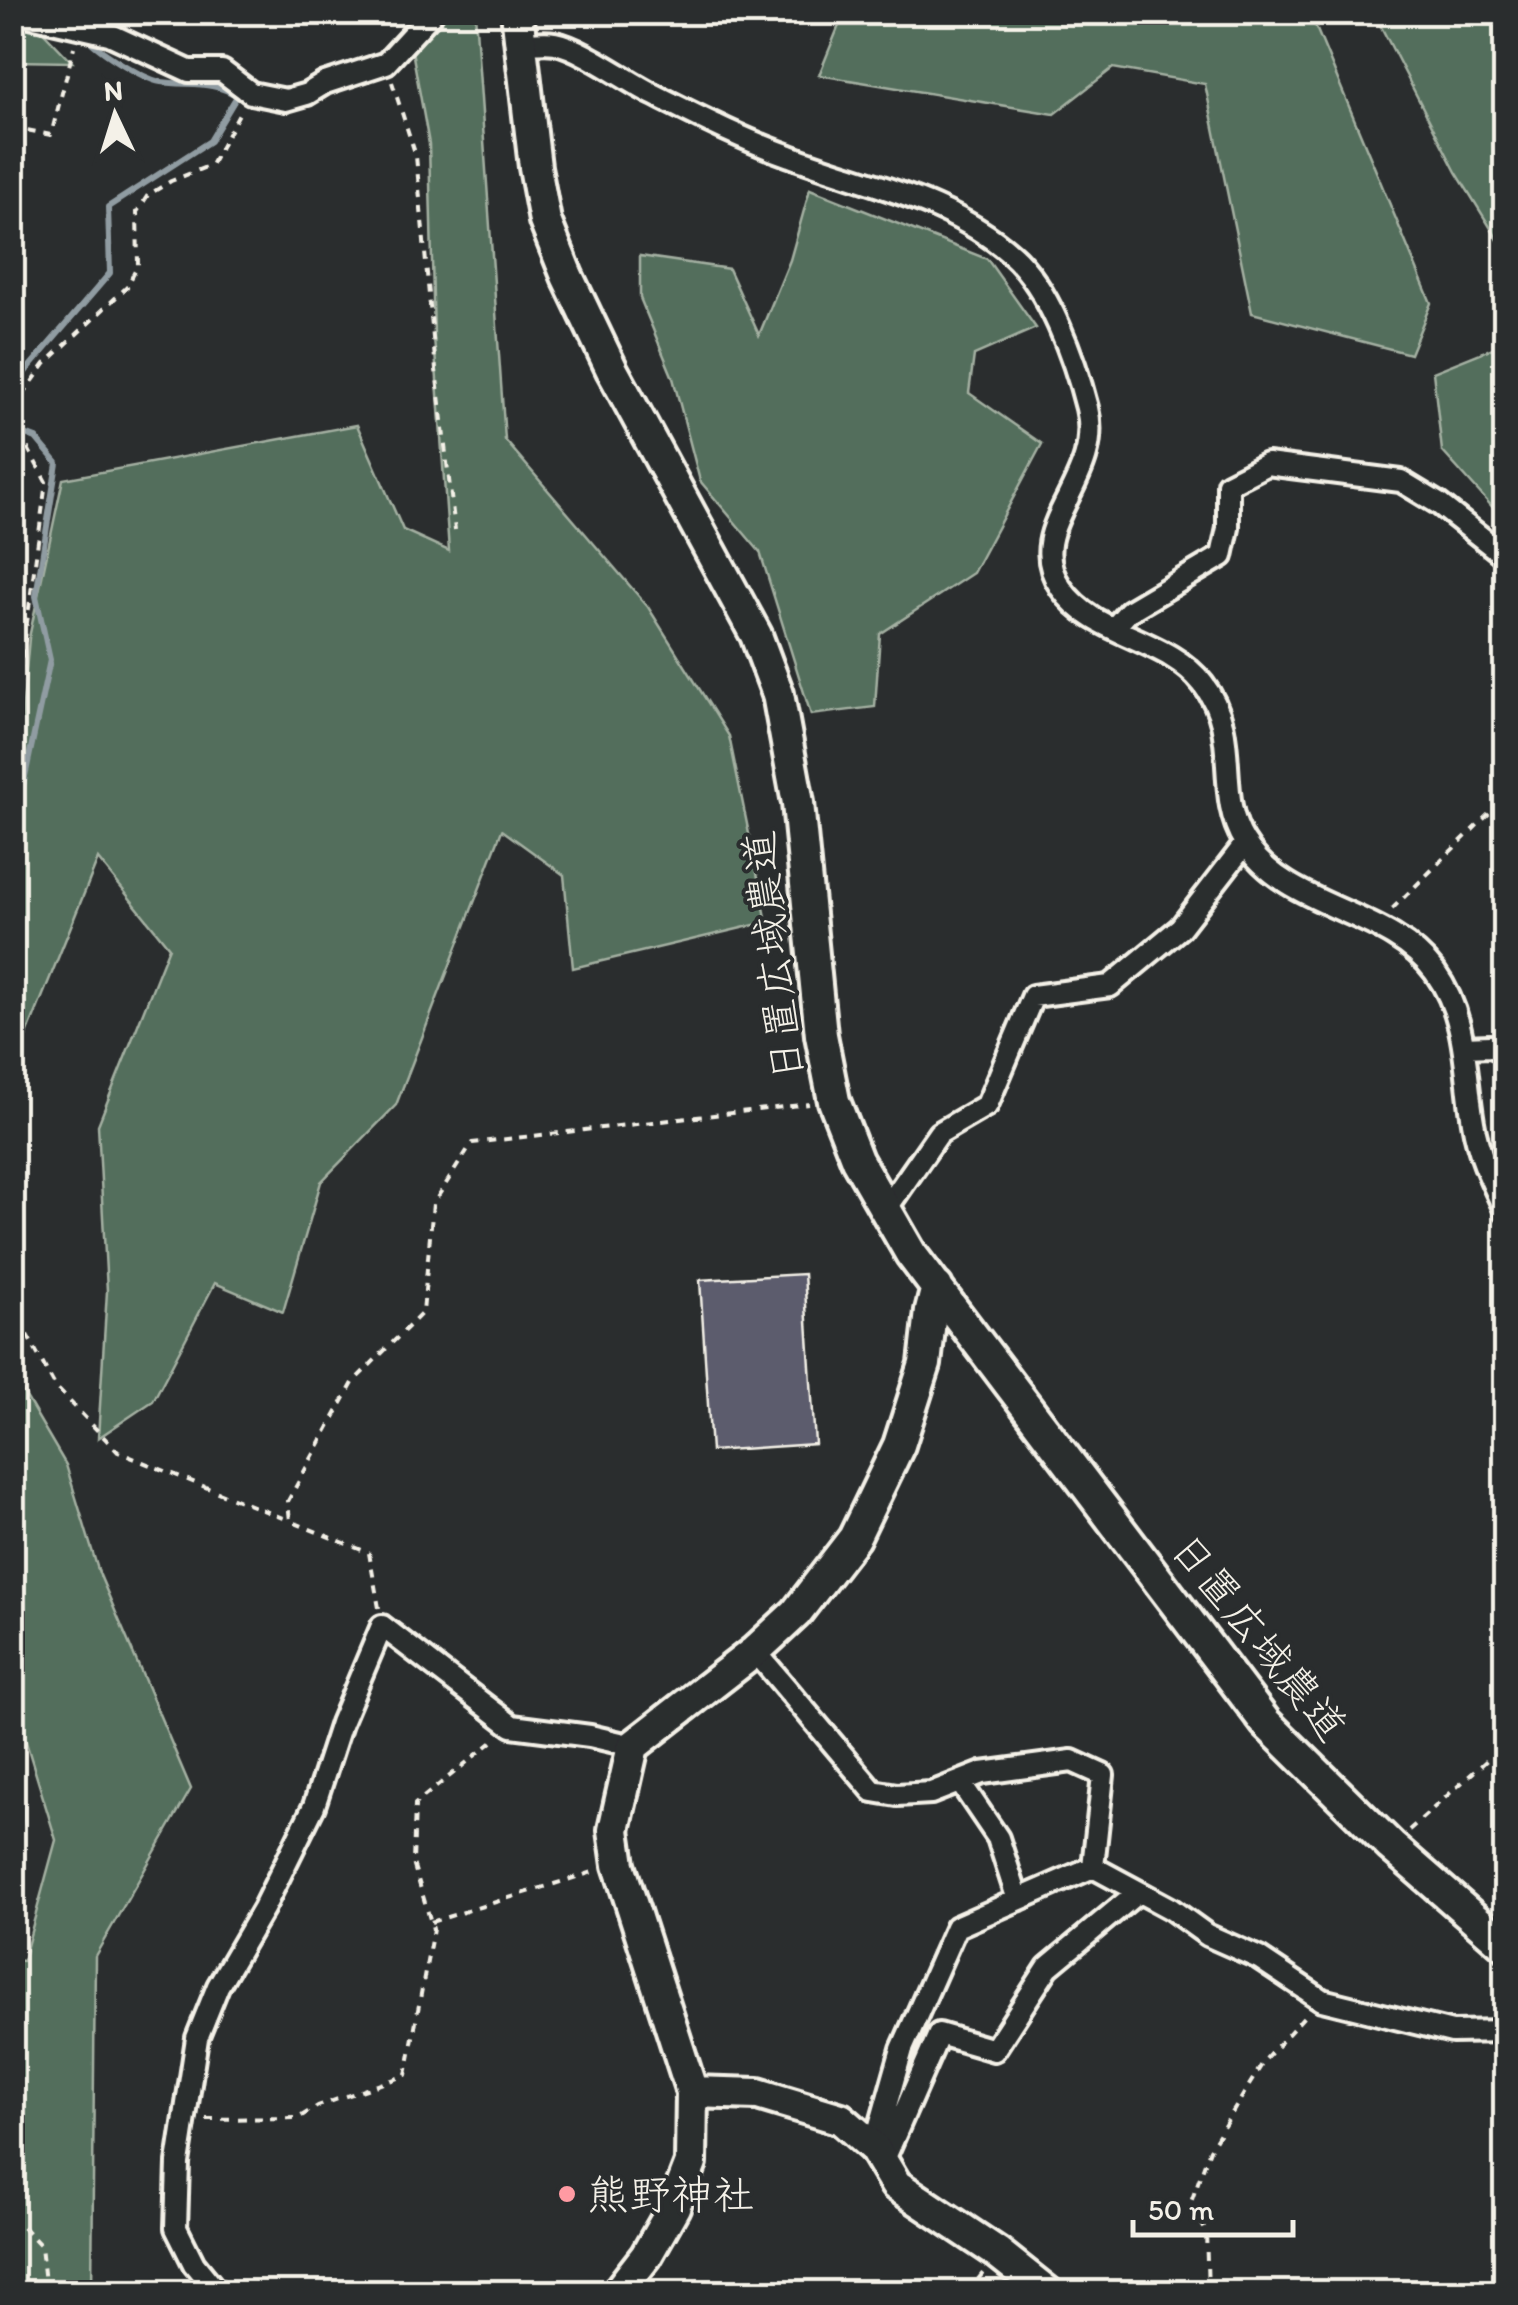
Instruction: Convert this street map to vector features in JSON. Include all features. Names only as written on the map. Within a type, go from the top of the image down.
[{"type":"street","points":[[13,12],[109,34],[189,71],[222,70],[250,92],[286,100],[386,63],[433,12]]},
{"type":"street","name":"日置広域農道","points":[[516,12],[545,221],[612,370],[756,635],[778,694],[798,803],[820,1035],[834,1100],[856,1160],[884,1212],[937,1287],[1266,1723],[1391,1846],[1506,1946]]},
{"type":"street","points":[[520,44],[560,44],[749,140],[965,220],[1017,258],[1062,333],[1090,424],[1086,464],[1054,523],[1050,539],[1054,577],[1064,593],[1083,610],[1171,655],[1191,670],[1215,702],[1228,745],[1234,819],[1246,844],[1269,870],[1404,942],[1434,971],[1458,1014],[1478,1147],[1506,1212]]},
{"type":"street","points":[[1115,627],[1129,611],[1222,556],[1228,528],[1228,484],[1267,464],[1401,482],[1439,504],[1506,558]]},
{"type":"street","points":[[884,1212],[939,1133],[987,1105],[1033,996],[1110,986],[1180,928],[1246,844]]},
{"type":"street","points":[[1465,1047],[1490,1046],[1506,1052]]},
{"type":"street","points":[[618,2292],[646,2256],[674,2208],[691,2162],[692,2092],[619,1865],[614,1830],[634,1746],[755,1651],[796,1613],[854,1538],[898,1445],[926,1364],[930,1311],[937,1287]]},
{"type":"street","points":[[217,2292],[194,2264],[176,2228],[178,2162],[197,2038],[218,1986],[314,1806],[341,1723],[382,1626],[512,1726],[634,1746]]},
{"type":"street","points":[[755,1651],[873,1791],[897,1796],[931,1793],[982,1773],[1072,1761],[1103,1775],[1093,1866]]},
{"type":"street","points":[[960,1782],[998,1838],[1018,1900]]},
{"type":"street","points":[[1093,1866],[1207,1935],[1259,1958],[1322,2000],[1452,2032],[1506,2032]]},
{"type":"street","points":[[878,2155],[902,2048],[956,1927],[1093,1866]]},
{"type":"street","points":[[878,2155],[938,2034],[994,2050],[1048,1967],[1138,1892]]},
{"type":"street","points":[[692,2092],[758,2094],[841,2119],[878,2155],[896,2186],[1047,2292]]},
{"type":"path","points":[[12,127],[51,135],[79,28]]},
{"type":"path","points":[[386,63],[416,156],[455,530]]},
{"type":"path","points":[[12,769],[20,674],[46,482],[17,428],[22,396],[44,364],[127,287],[138,265],[137,212],[148,195],[212,165],[250,92]]},
{"type":"path","points":[[1382,930],[1390,911],[1506,797]]},
{"type":"path","points":[[290,1521],[288,1501],[354,1381],[423,1312],[434,1204],[472,1144],[834,1100]]},
{"type":"path","points":[[12,1208],[18,1320],[55,1386],[118,1452],[369,1553],[382,1626]]},
{"type":"path","points":[[184,2120],[298,2118],[318,2106],[406,2075],[433,1929],[413,1863],[415,1804],[512,1726]]},
{"type":"path","points":[[1391,1846],[1506,1743]]},
{"type":"path","points":[[430,1922],[619,1865]]},
{"type":"path","points":[[1208,2292],[1206,2232],[1192,2202],[1210,2149],[1264,2061],[1322,2000]]},
{"type":"path","points":[[12,2215],[41,2246],[46,2292]]},
{"type":"green space","points":[[24,12],[72,62],[13,61],[13,13]]},
{"type":"green space","points":[[443,13],[475,13],[505,440],[648,607],[729,736],[767,922],[573,968],[564,875],[502,830],[396,1105],[321,1182],[283,1312],[215,1283],[153,1401],[98,1438],[107,1291],[98,1125],[169,947],[98,859],[16,1062],[13,1080],[13,817],[29,638],[63,479],[357,425],[403,530],[449,551],[434,337],[429,144],[411,45]]},
{"type":"green space","points":[[844,13],[1310,13],[1431,303],[1410,354],[1252,313],[1205,84],[1113,68],[1054,114],[819,75]]},
{"type":"green space","points":[[1374,13],[1505,13],[1505,251],[1456,172]]},
{"type":"green space","points":[[810,189],[987,259],[1036,328],[974,355],[969,393],[1042,444],[973,573],[880,634],[875,707],[811,715],[760,552],[700,481],[673,378],[640,298],[640,256],[729,269],[759,335],[790,260]]},
{"type":"green space","points":[[1505,343],[1505,521],[1442,451],[1433,372]]},
{"type":"green space","points":[[13,1353],[19,1385],[66,1465],[99,1573],[191,1789],[95,1956],[92,2292],[13,2292],[13,1960],[23,1961],[56,1840],[13,1709]]},
{"type":"water","points":[[13,1751],[25,1803],[18,1854],[13,1859]]},
{"type":"building","points":[[804,1274],[815,1444],[711,1451],[700,1280]]},
{"type":"waterway","points":[[12,394],[20,378],[110,273],[108,207],[210,141],[237,96],[210,86],[153,80],[108,55],[83,33]]},
{"type":"waterway","points":[[12,837],[50,660],[36,596],[57,463],[36,438],[28,435]]},
{"type":"waterway","points":[[12,1871],[23,1887],[12,1949]]},
{"type":"place","name":"熊野神社","points":[[567,2194]]}]
